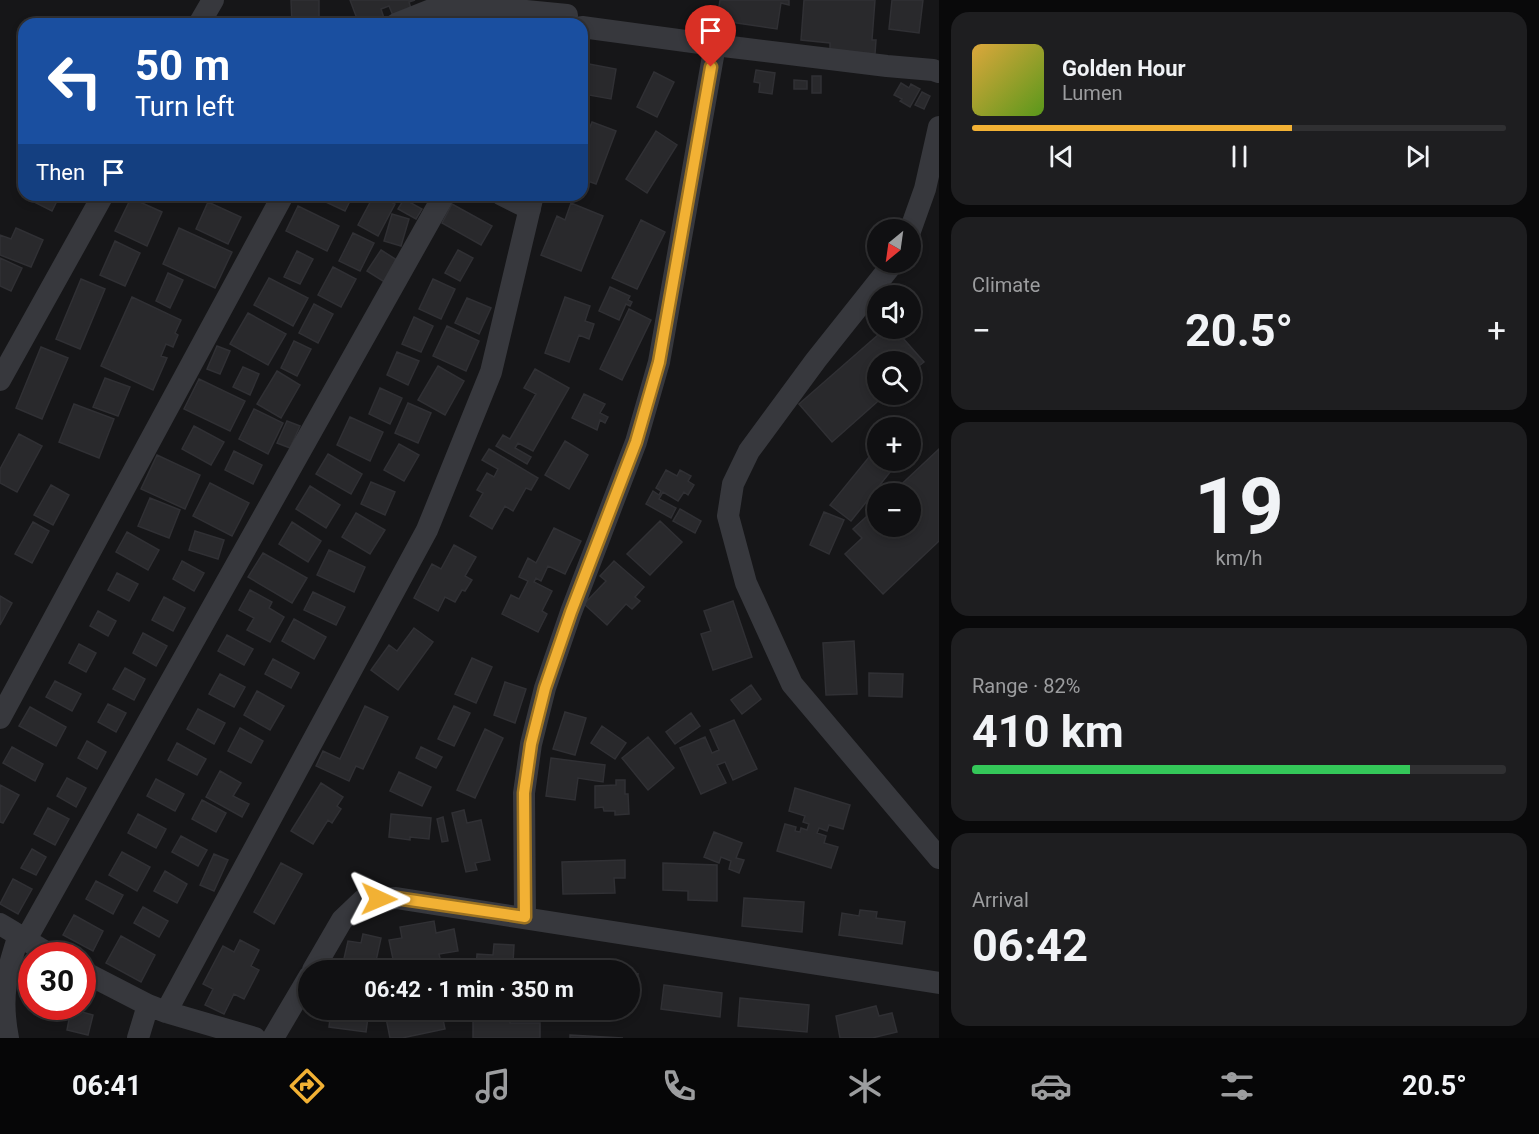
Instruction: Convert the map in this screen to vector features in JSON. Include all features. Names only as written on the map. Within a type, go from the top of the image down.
[{"type":"street","points":[[202,18],[213,0]]},
{"type":"street","points":[[411,18],[436,8],[496,8],[571,16]]},
{"type":"street","points":[[588,19],[715,45],[939,72]]},
{"type":"street","points":[[525,917],[524,793],[531,744],[549,677],[571,612],[636,442],[659,362],[715,45]]},
{"type":"street","points":[[914,219],[925,189],[939,127]]},
{"type":"street","points":[[0,380],[100,201]]},
{"type":"street","points":[[0,718],[280,201]]},
{"type":"street","points":[[8,1038],[4,1019],[3,992],[14,933],[441,201]]},
{"type":"street","points":[[138,1038],[428,530],[491,372],[531,202]]},
{"type":"street","points":[[885,273],[810,368],[749,451],[733,484],[728,516],[746,583],[792,684],[939,858]]},
{"type":"street","points":[[319,960],[342,920],[363,900],[396,898],[939,983]]},
{"type":"street","points":[[14,933],[29,942]]},
{"type":"street","points":[[96,978],[157,1008],[255,1038]]},
{"type":"street","points":[[273,1038],[298,996]]},
{"type":"building","points":[[291,0],[319,0],[319,18],[292,18]]},
{"type":"building","points":[[350,0],[415,0],[409,2],[412,12],[394,18],[389,6],[381,9],[384,18],[357,18]]},
{"type":"building","points":[[720,0],[789,0],[789,5],[781,3],[777,29],[717,20]]},
{"type":"building","points":[[804,0],[875,0],[872,40],[876,40],[875,54],[830,50],[830,43],[801,40]]},
{"type":"building","points":[[892,0],[923,0],[919,33],[889,29]]},
{"type":"building","points":[[589,64],[616,69],[611,99],[588,95]]},
{"type":"building","points":[[756,70],[775,73],[772,94],[759,92],[760,83],[754,82]]},
{"type":"building","points":[[654,72],[674,82],[657,117],[637,107]]},
{"type":"building","points":[[812,76],[821,76],[821,93],[812,93]]},
{"type":"building","points":[[794,80],[807,81],[807,89],[794,89]]},
{"type":"building","points":[[901,83],[909,88],[911,84],[920,89],[910,107],[894,95]]},
{"type":"building","points":[[922,92],[930,96],[924,109],[915,105]]},
{"type":"building","points":[[592,122],[616,131],[596,184],[588,181],[588,132]]},
{"type":"building","points":[[656,131],[677,145],[647,193],[626,179]]},
{"type":"building","points":[[34,201],[57,201],[52,211]]},
{"type":"building","points":[[130,201],[138,201],[162,212],[147,246],[115,231]]},
{"type":"building","points":[[324,201],[350,201],[345,211]]},
{"type":"building","points":[[371,201],[389,201],[395,204],[378,236],[358,225]]},
{"type":"building","points":[[403,201],[408,201],[422,209],[416,219],[398,209]]},
{"type":"building","points":[[208,202],[241,217],[228,244],[196,229]]},
{"type":"building","points":[[571,203],[603,216],[581,271],[541,255],[557,216],[565,220]]},
{"type":"building","points":[[452,204],[492,226],[481,245],[442,223]]},
{"type":"building","points":[[298,206],[339,226],[327,251],[286,231]]},
{"type":"building","points":[[392,214],[409,219],[401,246],[384,241]]},
{"type":"building","points":[[641,220],[665,232],[637,289],[612,278]]},
{"type":"building","points":[[16,228],[43,240],[31,267],[0,255],[0,235],[11,239]]},
{"type":"building","points":[[179,228],[232,252],[215,288],[163,264]]},
{"type":"building","points":[[353,233],[374,243],[360,271],[339,261]]},
{"type":"building","points":[[115,241],[140,253],[125,286],[100,275]]},
{"type":"building","points":[[381,250],[400,262],[386,283],[367,271]]},
{"type":"building","points":[[458,250],[473,258],[460,281],[445,273]]},
{"type":"building","points":[[297,251],[313,259],[300,284],[284,277]]},
{"type":"building","points":[[0,258],[22,268],[11,291],[0,286]]},
{"type":"building","points":[[333,267],[356,279],[341,307],[318,295]]},
{"type":"building","points":[[168,273],[183,280],[170,308],[156,301]]},
{"type":"building","points":[[269,278],[308,298],[293,326],[254,305]]},
{"type":"building","points":[[81,279],[105,289],[80,349],[56,339]]},
{"type":"building","points":[[433,279],[455,289],[441,319],[419,309]]},
{"type":"building","points":[[610,287],[630,296],[628,300],[632,302],[630,306],[626,304],[619,320],[599,311]]},
{"type":"building","points":[[132,297],[181,320],[175,333],[178,335],[173,347],[166,344],[161,356],[167,358],[153,390],[101,366]]},
{"type":"building","points":[[565,297],[590,306],[585,321],[594,324],[589,339],[579,335],[569,362],[545,353]]},
{"type":"building","points":[[467,298],[491,308],[479,334],[455,323]]},
{"type":"building","points":[[314,304],[333,314],[318,343],[299,333]]},
{"type":"building","points":[[629,309],[651,320],[622,380],[600,369]]},
{"type":"building","points":[[248,313],[286,334],[268,365],[230,344]]},
{"type":"building","points":[[414,317],[433,326],[421,352],[402,344]]},
{"type":"building","points":[[447,326],[479,341],[466,371],[433,356]]},
{"type":"building","points":[[873,339],[904,339],[914,351],[867,351],[867,405],[874,405],[832,442],[799,404]]},
{"type":"building","points":[[294,341],[311,349],[297,376],[281,368]]},
{"type":"building","points":[[217,346],[230,351],[220,374],[207,369]]},
{"type":"building","points":[[41,347],[68,358],[42,419],[16,408]]},
{"type":"building","points":[[397,352],[419,361],[408,385],[387,375]]},
{"type":"building","points":[[438,366],[464,381],[445,415],[418,400]]},
{"type":"building","points":[[243,367],[259,374],[250,395],[233,387]]},
{"type":"building","points":[[535,369],[569,388],[533,451],[518,443],[515,448],[531,457],[527,464],[496,446],[503,435],[510,439],[536,394],[524,388]]},
{"type":"building","points":[[277,371],[300,385],[281,418],[257,404]]},
{"type":"building","points":[[105,378],[130,387],[118,416],[93,407]]},
{"type":"building","points":[[199,379],[245,401],[230,431],[184,409]]},
{"type":"building","points":[[380,388],[402,398],[390,424],[369,414]]},
{"type":"building","points":[[584,394],[605,404],[600,413],[608,417],[605,423],[600,420],[597,430],[572,418]]},
{"type":"building","points":[[408,403],[431,413],[418,443],[395,433]]},
{"type":"building","points":[[74,404],[114,419],[99,458],[59,442]]},
{"type":"building","points":[[254,409],[283,423],[268,454],[239,439]]},
{"type":"building","points":[[350,417],[383,432],[370,461],[337,445]]},
{"type":"building","points":[[287,421],[300,426],[290,448],[277,443]]},
{"type":"building","points":[[194,426],[224,442],[211,465],[182,449]]},
{"type":"building","points":[[19,434],[42,446],[17,492],[0,483],[0,469]]},
{"type":"building","points":[[565,441],[588,455],[569,489],[545,475]]},
{"type":"building","points":[[399,444],[419,455],[404,481],[384,470]]},
{"type":"building","points":[[489,449],[538,478],[531,490],[526,488],[513,511],[505,506],[492,529],[470,516],[483,493],[477,490],[487,473],[494,477],[498,469],[482,460]]},
{"type":"building","points":[[939,449],[939,541],[883,594],[845,554],[862,538],[853,529],[867,516],[867,537],[921,537],[921,483],[903,483],[916,471],[921,471],[921,466]]},
{"type":"building","points":[[234,451],[262,465],[253,484],[225,470]]},
{"type":"building","points":[[328,454],[362,474],[351,494],[316,474]]},
{"type":"building","points":[[157,455],[200,475],[185,509],[141,489]]},
{"type":"building","points":[[867,460],[867,471],[891,471],[881,483],[867,483],[867,501],[851,521],[830,505]]},
{"type":"building","points":[[666,470],[677,476],[680,470],[691,476],[688,481],[694,485],[688,495],[684,492],[678,501],[663,492],[659,499],[676,508],[671,518],[646,504],[653,491],[659,495],[661,491],[656,488]]},
{"type":"building","points":[[371,482],[395,492],[385,515],[361,504]]},
{"type":"building","points":[[210,483],[249,503],[232,536],[193,516]]},
{"type":"building","points":[[51,485],[69,495],[53,525],[34,515]]},
{"type":"building","points":[[310,486],[340,505],[326,528],[296,509]]},
{"type":"building","points":[[150,498],[180,510],[169,538],[138,526]]},
{"type":"building","points":[[680,509],[701,521],[695,533],[673,521]]},
{"type":"building","points":[[824,512],[844,520],[829,554],[810,545]]},
{"type":"building","points":[[356,513],[385,530],[370,554],[342,537]]},
{"type":"building","points":[[660,521],[682,542],[650,575],[627,554]]},
{"type":"building","points":[[33,522],[49,531],[32,563],[15,554]]},
{"type":"building","points":[[292,522],[321,541],[308,562],[279,544]]},
{"type":"building","points":[[554,528],[581,541],[565,574],[548,566],[541,581],[536,578],[534,582],[552,591],[542,611],[547,614],[538,632],[502,614],[511,595],[519,599],[528,581],[519,577],[528,558],[536,563]]},
{"type":"building","points":[[195,531],[224,540],[218,559],[189,550]]},
{"type":"building","points":[[127,532],[159,550],[148,570],[116,552]]},
{"type":"building","points":[[454,545],[476,557],[465,576],[472,580],[455,602],[445,597],[438,611],[414,598],[432,564],[441,569]]},
{"type":"building","points":[[329,550],[365,567],[354,592],[317,575]]},
{"type":"building","points":[[263,553],[307,578],[292,603],[248,577]]},
{"type":"building","points":[[182,561],[204,573],[194,591],[173,579]]},
{"type":"building","points":[[614,561],[644,587],[635,597],[640,601],[632,609],[626,604],[607,625],[584,604],[606,581],[600,576]]},
{"type":"building","points":[[117,573],[138,584],[129,601],[108,590]]},
{"type":"building","points":[[250,590],[272,602],[269,608],[284,617],[270,642],[247,630],[254,618],[239,610]]},
{"type":"building","points":[[313,592],[345,607],[336,625],[304,610]]},
{"type":"building","points":[[0,596],[12,603],[0,625]]},
{"type":"building","points":[[164,597],[185,608],[173,631],[152,620]]},
{"type":"building","points":[[733,601],[752,657],[713,670],[701,634],[711,631],[704,611]]},
{"type":"building","points":[[98,611],[116,621],[108,636],[90,626]]},
{"type":"building","points":[[294,619],[326,637],[314,659],[282,641]]},
{"type":"building","points":[[414,628],[433,642],[398,690],[371,670],[389,645],[397,651]]},
{"type":"building","points":[[143,633],[167,646],[156,666],[133,653]]},
{"type":"building","points":[[227,635],[253,649],[244,665],[218,651]]},
{"type":"building","points":[[854,641],[857,694],[826,695],[823,643]]},
{"type":"building","points":[[79,644],[96,653],[86,672],[69,663]]},
{"type":"building","points":[[472,658],[492,667],[476,703],[455,694]]},
{"type":"building","points":[[273,659],[299,673],[291,688],[265,674]]},
{"type":"building","points":[[125,668],[145,679],[134,700],[113,689]]},
{"type":"building","points":[[869,673],[903,674],[902,697],[869,696]]},
{"type":"building","points":[[220,674],[245,687],[234,707],[209,694]]},
{"type":"building","points":[[55,681],[81,694],[72,711],[46,697]]},
{"type":"building","points":[[505,682],[526,689],[515,723],[494,715]]},
{"type":"building","points":[[751,685],[761,699],[742,714],[731,700]]},
{"type":"building","points":[[257,691],[284,706],[270,730],[244,715]]},
{"type":"building","points":[[108,704],[126,713],[116,732],[98,722]]},
{"type":"building","points":[[365,706],[388,717],[363,769],[356,766],[349,781],[316,766],[323,751],[340,759]]},
{"type":"building","points":[[454,706],[470,713],[454,746],[438,739]]},
{"type":"building","points":[[30,707],[66,727],[56,746],[19,726]]},
{"type":"building","points":[[198,709],[225,723],[214,744],[187,729]]},
{"type":"building","points":[[565,712],[586,718],[575,755],[553,749]]},
{"type":"building","points":[[691,713],[700,726],[675,744],[666,732]]},
{"type":"building","points":[[734,720],[757,769],[733,780],[725,762],[717,765],[726,783],[701,794],[680,748],[705,737],[712,753],[719,750],[710,730]]},
{"type":"building","points":[[602,726],[626,743],[615,759],[591,743]]},
{"type":"building","points":[[240,728],[263,741],[251,763],[228,751]]},
{"type":"building","points":[[485,729],[503,738],[475,798],[457,790]]},
{"type":"building","points":[[648,737],[674,768],[648,790],[622,758]]},
{"type":"building","points":[[87,741],[106,752],[97,769],[78,758]]},
{"type":"building","points":[[177,743],[206,759],[197,775],[168,760]]},
{"type":"building","points":[[12,747],[43,764],[35,781],[3,763]]},
{"type":"building","points":[[421,747],[442,757],[436,768],[416,758]]},
{"type":"building","points":[[551,758],[605,765],[603,782],[578,778],[575,800],[546,796]]},
{"type":"building","points":[[220,771],[241,783],[233,796],[249,804],[242,817],[206,797]]},
{"type":"building","points":[[399,772],[431,787],[422,806],[390,791]]},
{"type":"building","points":[[67,778],[86,788],[76,807],[57,796]]},
{"type":"building","points":[[156,779],[184,794],[175,811],[147,796]]},
{"type":"building","points":[[616,780],[625,780],[629,814],[615,815],[615,811],[604,811],[603,807],[595,808],[595,786],[616,785]]},
{"type":"building","points":[[321,783],[343,797],[337,806],[341,809],[332,823],[328,820],[313,844],[291,831]]},
{"type":"building","points":[[0,785],[19,795],[3,823],[0,822]]},
{"type":"building","points":[[795,788],[850,805],[843,829],[829,825],[827,831],[819,828],[817,833],[826,836],[824,843],[838,847],[831,868],[777,851],[785,824],[796,827],[795,831],[800,832],[801,828],[807,830],[809,824],[803,822],[805,816],[789,811]]},
{"type":"building","points":[[202,800],[226,813],[216,832],[192,819]]},
{"type":"building","points":[[48,808],[69,819],[55,845],[34,834]]},
{"type":"building","points":[[464,810],[467,823],[481,820],[490,860],[475,863],[477,870],[466,872],[452,813]]},
{"type":"building","points":[[138,814],[166,829],[156,848],[128,833]]},
{"type":"building","points":[[391,814],[431,818],[429,839],[410,837],[410,840],[389,837]]},
{"type":"building","points":[[443,817],[448,841],[442,842],[437,819]]},
{"type":"building","points":[[714,832],[742,843],[736,858],[744,860],[739,873],[729,869],[731,861],[721,857],[719,863],[704,857]]},
{"type":"building","points":[[181,836],[207,850],[198,866],[172,852]]},
{"type":"building","points":[[32,849],[46,857],[36,875],[21,868]]},
{"type":"building","points":[[122,852],[150,867],[137,891],[109,875]]},
{"type":"building","points":[[214,854],[228,860],[214,891],[200,885]]},
{"type":"building","points":[[625,860],[625,878],[614,878],[615,893],[563,894],[562,862]]},
{"type":"building","points":[[281,863],[302,874],[274,924],[254,912]]},
{"type":"building","points":[[663,863],[717,865],[717,901],[688,900],[688,891],[663,890]]},
{"type":"building","points":[[165,871],[187,884],[177,903],[154,891]]},
{"type":"building","points":[[13,879],[32,889],[18,914],[0,904]]},
{"type":"building","points":[[96,881],[123,895],[113,914],[86,899]]},
{"type":"building","points":[[744,898],[804,902],[802,932],[742,926]]},
{"type":"building","points":[[143,907],[168,921],[159,937],[134,923]]},
{"type":"building","points":[[860,910],[877,912],[876,918],[905,922],[902,944],[839,935],[842,913],[859,916]]},
{"type":"building","points":[[74,915],[103,931],[96,945],[96,942],[76,942],[63,935]]},
{"type":"building","points":[[434,921],[436,933],[454,929],[458,951],[439,954],[440,960],[393,960],[389,940],[402,938],[400,927]]},
{"type":"building","points":[[363,934],[381,938],[376,960],[344,960],[348,941],[361,943]]},
{"type":"building","points":[[121,936],[155,955],[141,982],[106,963]]},
{"type":"building","points":[[240,940],[259,950],[251,966],[259,970],[244,999],[234,994],[224,1014],[205,1005],[213,989],[203,984],[223,946],[234,952]]},
{"type":"building","points":[[494,944],[514,945],[513,960],[477,960],[477,954],[493,955]]},
{"type":"building","points":[[664,985],[722,993],[720,1017],[661,1009]]},
{"type":"building","points":[[740,998],[809,1005],[807,1032],[738,1026]]},
{"type":"building","points":[[876,1006],[879,1016],[892,1013],[897,1032],[872,1038],[840,1038],[836,1016]]},
{"type":"building","points":[[69,1020],[92,1020],[88,1035],[67,1030]]},
{"type":"building","points":[[330,1020],[368,1020],[366,1032],[329,1027]]},
{"type":"building","points":[[386,1020],[443,1020],[445,1029],[402,1038],[390,1038]]},
{"type":"building","points":[[510,1020],[510,1023],[540,1023],[540,1038],[473,1038],[473,1021]]},
{"type":"building","points":[[570,1035],[623,1038],[570,1038]]},
{"type":"route","points":[[379,899],[396,898],[525,917],[524,793],[531,744],[545,688],[571,612],[636,442],[659,362],[711,67]]}]
